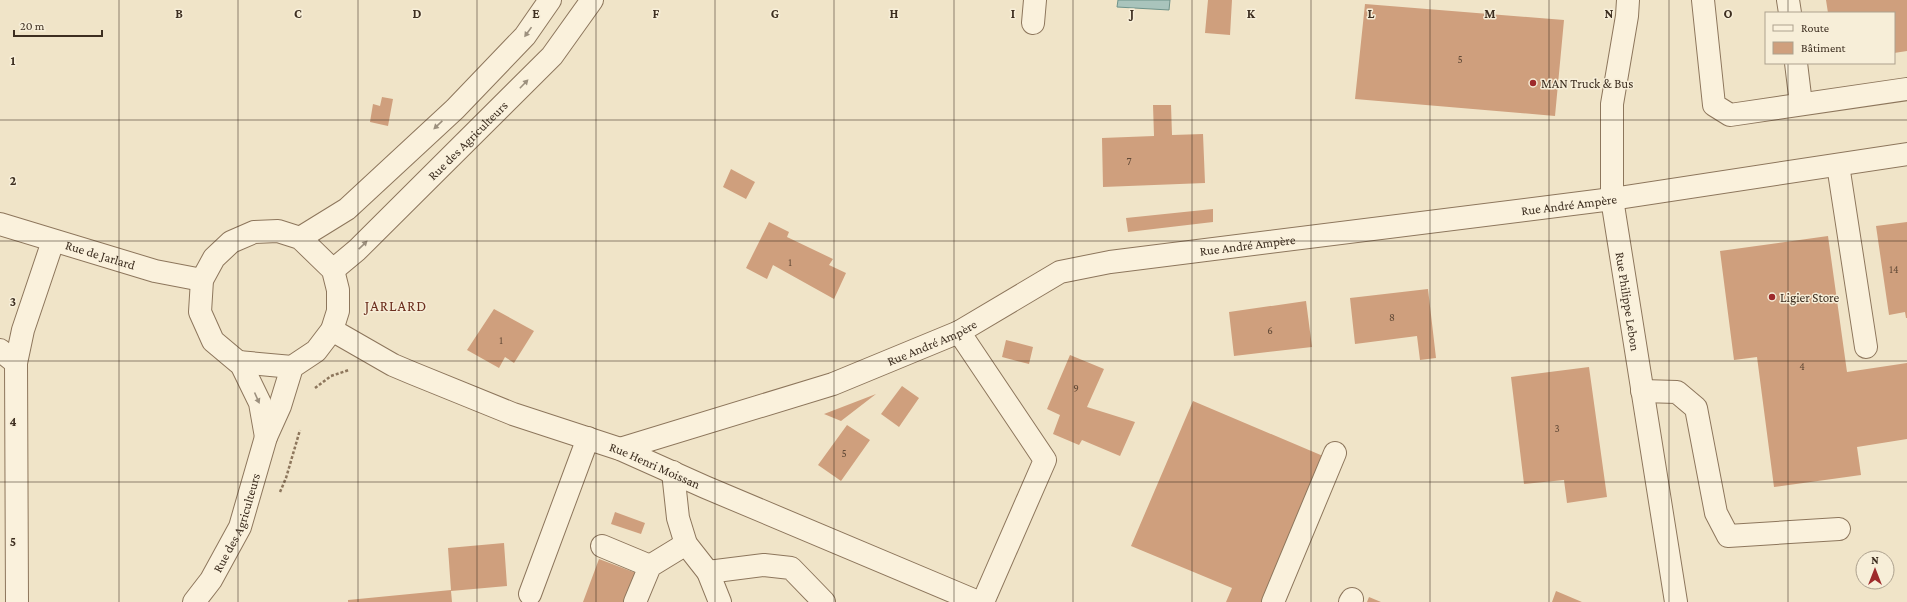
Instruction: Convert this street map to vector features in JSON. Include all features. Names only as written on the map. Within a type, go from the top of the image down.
[{"type":"street","points":[[300,238],[347,209],[455,109],[525,36],[550,0]]},
{"type":"street","name":"Rue des Agriculteurs","points":[[266,437],[260,404],[240,362],[213,341],[200,312],[202,280],[214,258],[231,242],[254,232],[278,231],[300,238],[333,270],[367,241],[552,56],[592,0]]},
{"type":"street","points":[[1033,23],[1035,0]]},
{"type":"street","name":"Rue Philippe Lebon","points":[[1628,0],[1627,16],[1612,104],[1612,199],[1676,602]]},
{"type":"street","points":[[1703,0],[1714,105],[1730,115],[1907,89]]},
{"type":"street","points":[[1788,0],[1790,12]]},
{"type":"street","points":[[1796,64],[1801,104]]},
{"type":"street","name":"Rue André Ampère","points":[[620,449],[832,384],[959,332],[1060,272],[1110,262],[1612,199],[1907,154]]},
{"type":"street","points":[[1838,165],[1866,347]]},
{"type":"street","name":"Rue de Jarlard","points":[[0,224],[155,271],[202,280]]},
{"type":"street","points":[[17,602],[9,469],[8,357],[24,330],[52,241]]},
{"type":"street","points":[[240,362],[292,367],[316,352],[332,330],[338,311],[338,290],[333,270]]},
{"type":"street","name":"Rue Henri Moissan","points":[[332,330],[393,365],[513,414],[620,449],[978,602]]},
{"type":"street","points":[[959,332],[1044,460],[983,602]]},
{"type":"street","name":"Rue des Agriculteurs","points":[[194,602],[211,580],[240,527],[266,437],[280,406],[292,367]]},
{"type":"street","points":[[1642,391],[1677,392],[1696,408],[1716,513],[1728,536],[1839,529]]},
{"type":"street","points":[[530,594],[588,438]]},
{"type":"street","points":[[1272,602],[1335,452]]},
{"type":"street","points":[[673,472],[678,518],[686,544],[708,572],[720,602]]},
{"type":"street","points":[[635,602],[650,566],[686,544]]},
{"type":"street","points":[[602,546],[650,566]]},
{"type":"street","points":[[708,572],[764,565],[791,568],[824,602]]},
{"type":"path","points":[[312,394],[315,387],[331,376],[350,370],[359,346]]},
{"type":"path","points":[[277,498],[286,478],[300,429]]},
{"type":"water","points":[[1118,0],[1170,0],[1169,10],[1117,7]]},
{"type":"building","points":[[1208,0],[1232,0],[1230,35],[1205,33]]},
{"type":"building","points":[[1826,0],[1907,0],[1907,51],[1895,53],[1895,12],[1828,12]]},
{"type":"building","points":[[1365,4],[1564,20],[1555,116],[1355,99]]},
{"type":"building","points":[[382,97],[393,99],[388,126],[370,122],[373,104],[380,106]]},
{"type":"building","points":[[1153,105],[1171,105],[1172,135],[1203,134],[1205,183],[1103,187],[1102,138],[1154,136]]},
{"type":"building","points":[[731,169],[755,182],[746,199],[723,187]]},
{"type":"building","points":[[1213,209],[1213,222],[1128,232],[1126,218]]},
{"type":"building","points":[[769,222],[789,232],[787,237],[833,259],[829,265],[846,273],[834,299],[773,265],[767,279],[746,268]]},
{"type":"building","points":[[1907,222],[1906,318],[1905,312],[1889,315],[1876,226]]},
{"type":"building","points":[[1828,236],[1847,372],[1907,363],[1907,439],[1857,447],[1861,475],[1774,487],[1757,357],[1734,360],[1720,251]]},
{"type":"building","points":[[1428,289],[1436,358],[1420,360],[1417,336],[1355,344],[1350,298]]},
{"type":"building","points":[[1306,301],[1312,347],[1234,356],[1229,312]]},
{"type":"building","points":[[494,309],[534,331],[514,363],[505,357],[499,368],[467,350]]},
{"type":"building","points":[[1006,340],[1033,347],[1029,364],[1002,357]]},
{"type":"building","points":[[1070,355],[1104,369],[1087,407],[1135,422],[1120,456],[1082,440],[1079,445],[1053,434],[1060,415],[1047,409]]},
{"type":"building","points":[[1589,367],[1607,497],[1567,503],[1564,480],[1524,484],[1511,377]]},
{"type":"building","points":[[902,386],[919,398],[899,427],[881,414]]},
{"type":"building","points":[[876,394],[841,421],[824,414]]},
{"type":"building","points":[[1193,401],[1323,456],[1261,602],[1226,602],[1232,588],[1131,546]]},
{"type":"building","points":[[847,425],[870,440],[841,481],[818,465]]},
{"type":"building","points":[[615,512],[645,523],[641,534],[611,524]]},
{"type":"building","points":[[504,543],[507,586],[451,591],[452,602],[348,602],[348,600],[451,590],[448,548]]},
{"type":"building","points":[[599,559],[636,573],[625,602],[583,602]]},
{"type":"building","points":[[1556,591],[1582,602],[1552,602]]},
{"type":"building","points":[[1369,597],[1381,602],[1367,602]]},
{"type":"place","name":"MAN Truck & Bus","points":[[1533,83]]},
{"type":"place","name":"Ligier Store","points":[[1772,297]]},
{"type":"district","name":"JARLARD","points":[[396,306]]}]
